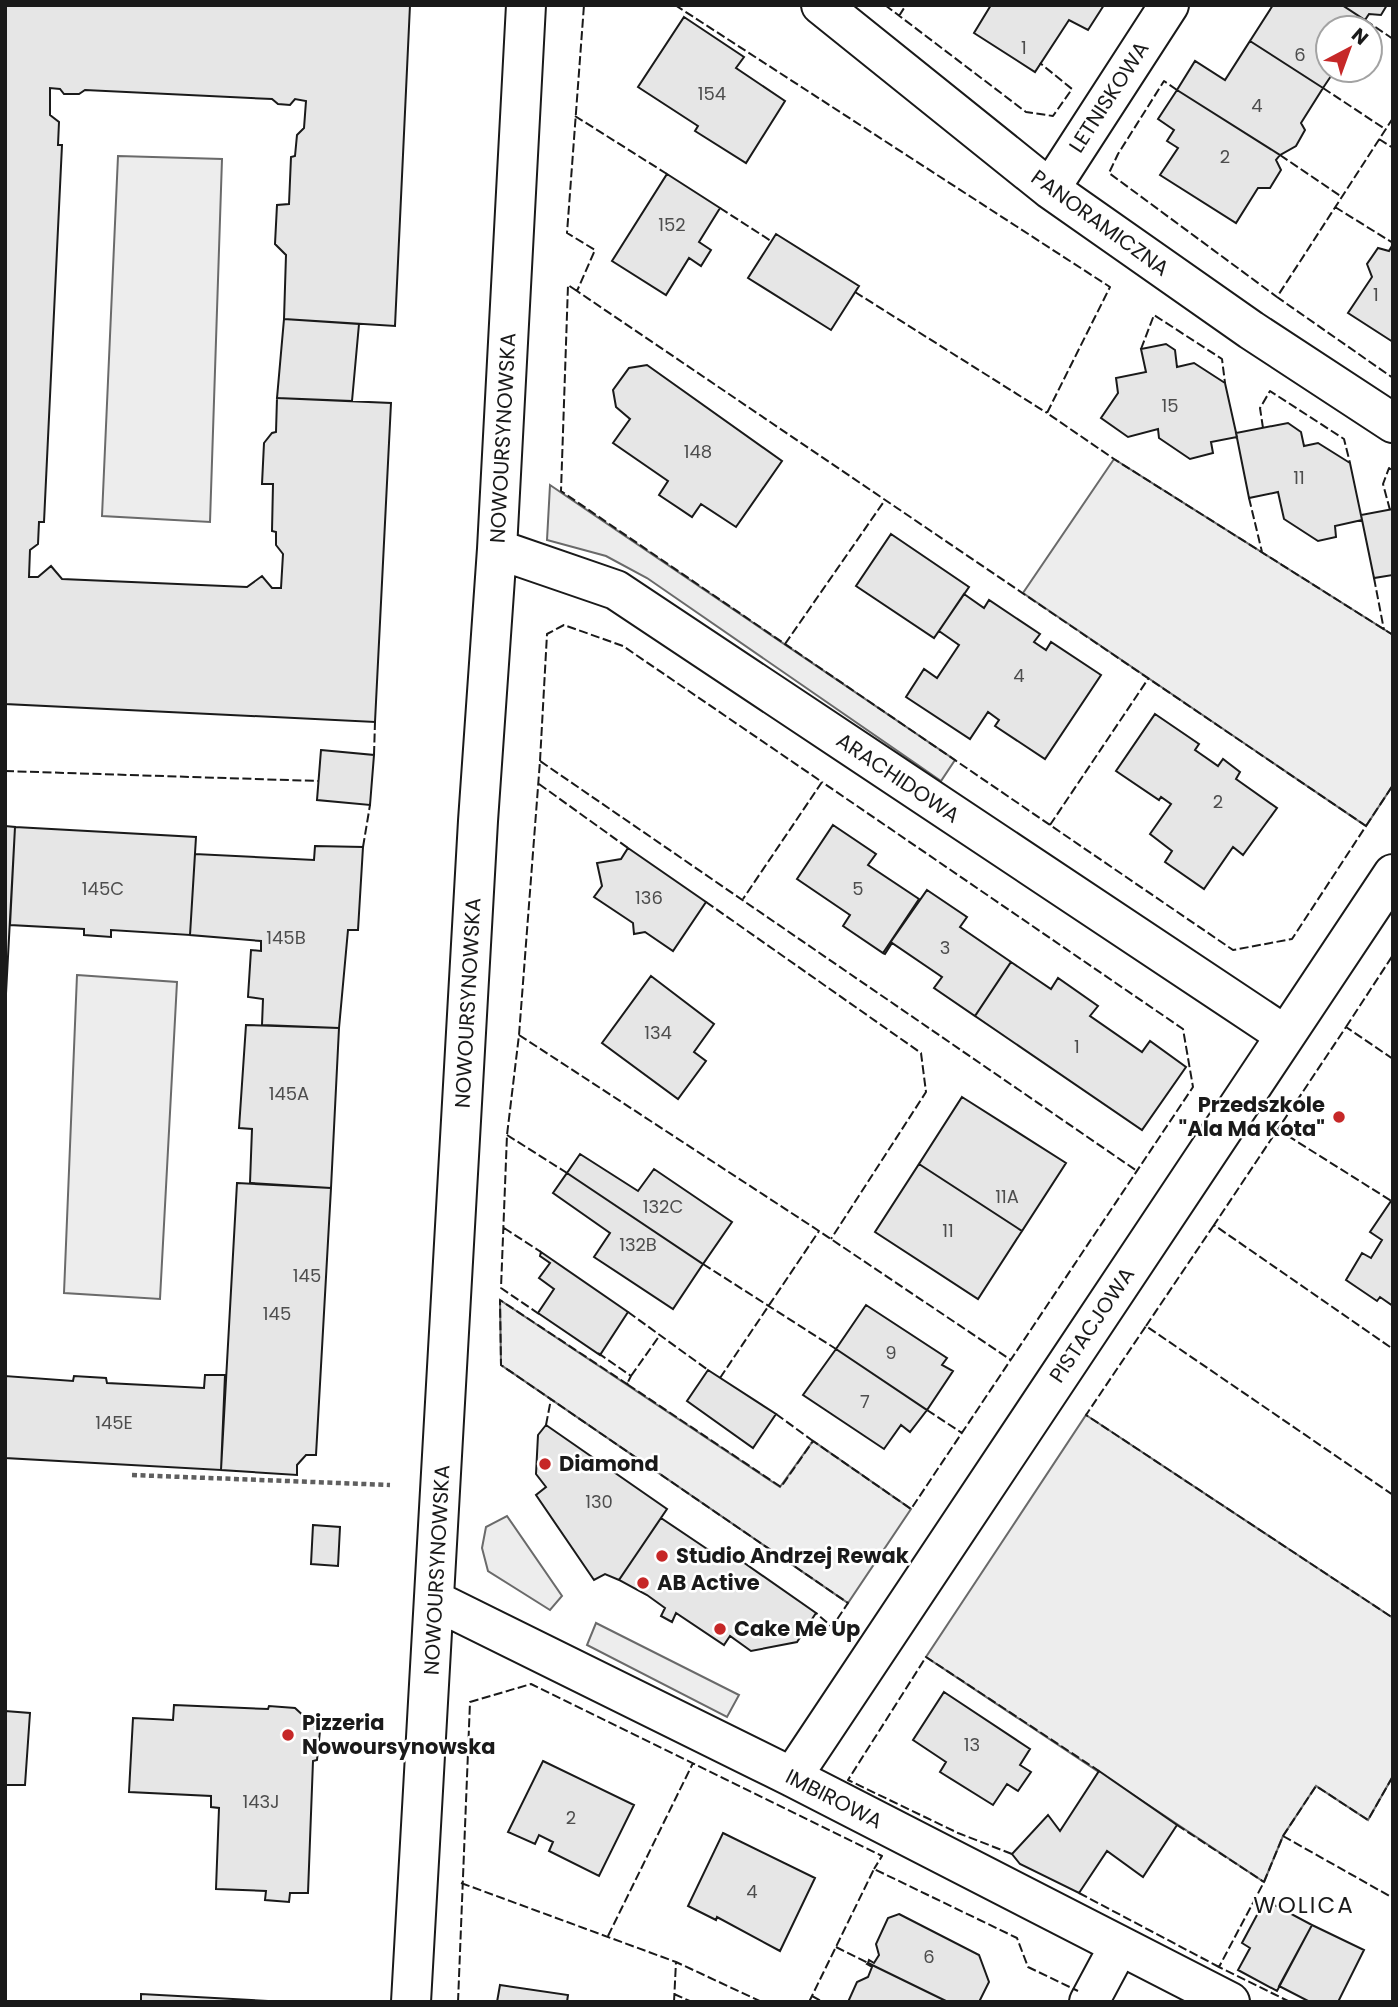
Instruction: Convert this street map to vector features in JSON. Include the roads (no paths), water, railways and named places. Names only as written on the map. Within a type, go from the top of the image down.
[{"type":"street","name":"NOWOURSYNOWSKA","points":[[411,2002],[436,1601],[477,834],[498,549],[526,5]]},
{"type":"street","name":"PANORAMICZNA","points":[[821,5],[1049,189],[1251,330],[1393,423]]},
{"type":"street","name":"LETNISKOWA","points":[[1049,189],[1169,5]]},
{"type":"street","name":"ARACHIDOWA","points":[[498,549],[616,590],[1285,1035]]},
{"type":"street","name":"PISTACJOWA","points":[[792,1777],[1393,874]]},
{"type":"street","name":"IMBIROWA","points":[[436,1601],[792,1777],[1230,2002]]},
{"type":"street","points":[[1089,2002],[1119,1946]]},
{"type":"place","name":"Przedszkole \"Ala Ma Kota\"","points":[[1339,1117]]},
{"type":"place","name":"Diamond","points":[[545,1464]]},
{"type":"place","name":"Studio Andrzej Rewak","points":[[662,1556]]},
{"type":"place","name":"AB Active","points":[[643,1583]]},
{"type":"place","name":"Cake Me Up","points":[[720,1629]]},
{"type":"place","name":"Pizzeria Nowoursynowska","points":[[288,1735]]},
{"type":"district","name":"WOLICA","points":[[1304,1905]]}]
